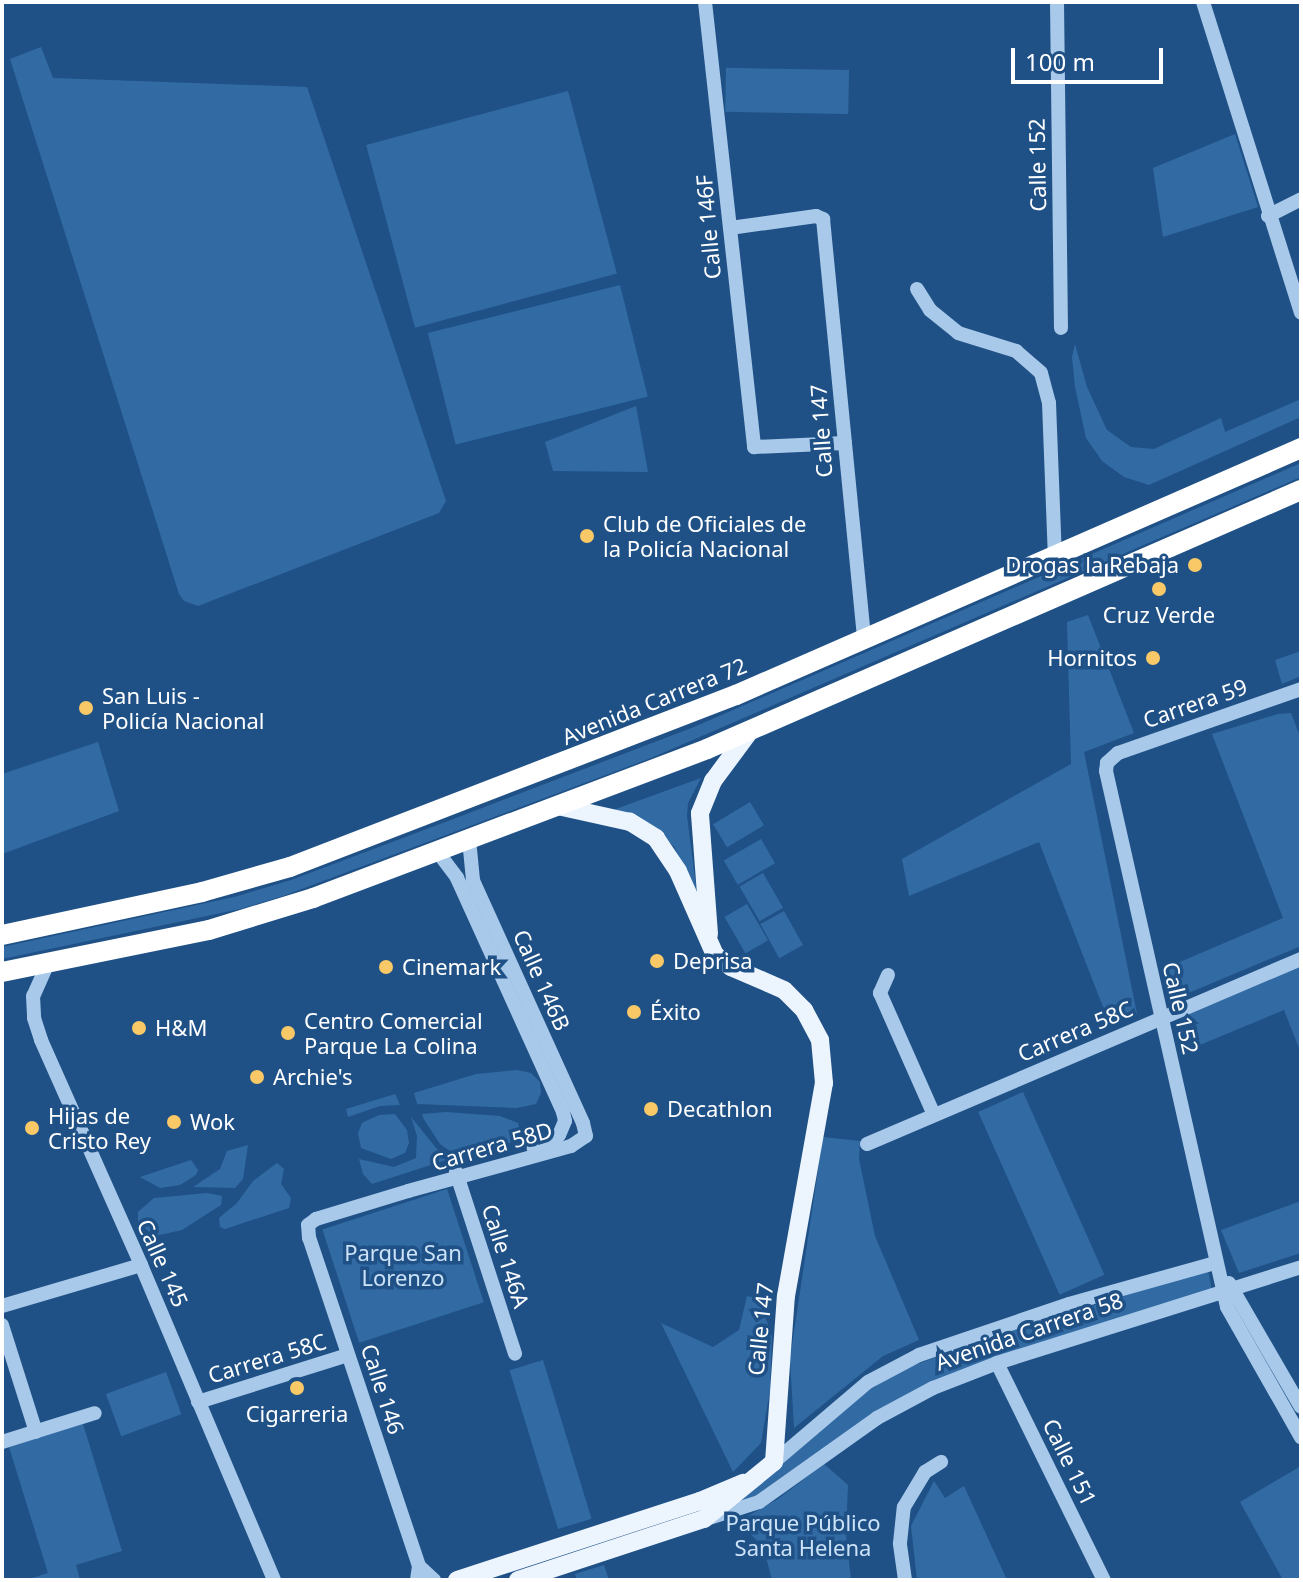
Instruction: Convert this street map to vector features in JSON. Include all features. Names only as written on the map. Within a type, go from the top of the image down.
[{"type":"highway","name":"Avenida Carrera 72","points":[[2,935],[202,892],[290,867],[657,728],[1301,448]]},
{"type":"highway","points":[[2,972],[209,930],[263,915],[437,851],[750,730],[1128,569],[1301,490]]},
{"type":"main road","points":[[711,949],[700,813],[713,781],[750,730]]},
{"type":"main road","points":[[558,806],[630,822],[656,838],[678,871],[711,949]]},
{"type":"main road","name":"Calle 147","points":[[711,949],[731,967],[771,983],[795,999],[814,1026],[823,1056],[824,1083],[808,1129],[802,1201],[780,1343],[774,1462]]},
{"type":"main road","name":"Avenida Carrera 58","points":[[518,1580],[704,1519],[774,1462]]},
{"type":"main road","name":"Avenida Carrera 58","points":[[457,1580],[700,1501],[756,1477]]},
{"type":"street","name":"Calle 146F","points":[[705,2],[754,447],[845,443]]},
{"type":"street","name":"Calle 152","points":[[1057,2],[1061,328]]},
{"type":"street","points":[[1203,2],[1301,313]]},
{"type":"street","points":[[1268,216],[1301,199]]},
{"type":"street","name":"Calle 147","points":[[730,228],[816,216],[823,219],[864,640]]},
{"type":"street","points":[[917,289],[930,310],[958,333],[1016,351],[1041,373],[1049,403],[1055,557]]},
{"type":"street","name":"Carrera 59","points":[[1107,763],[1118,753],[1301,689]]},
{"type":"street","name":"Calle 152","points":[[1107,763],[1107,780],[1215,1263],[1228,1292],[1301,1407]]},
{"type":"street","name":"Calle 146B","points":[[469,839],[478,906],[563,1112],[563,1128]]},
{"type":"street","name":"Calle 146B","points":[[437,851],[478,906],[583,1123],[586,1136]]},
{"type":"street","name":"Carrera 58C","points":[[867,1144],[1301,959]]},
{"type":"street","name":"Calle 145","points":[[48,963],[33,996],[34,1018],[274,1580]]},
{"type":"street","points":[[888,975],[880,993],[934,1115]]},
{"type":"street","name":"Carrera 58D","points":[[457,1176],[548,1144],[563,1128]]},
{"type":"street","name":"Carrera 58D","points":[[308,1225],[316,1219],[457,1176],[571,1146],[586,1136]]},
{"type":"street","name":"Calle 146A","points":[[457,1176],[515,1354]]},
{"type":"street","name":"Calle 146","points":[[308,1225],[309,1238],[418,1573],[434,1580]]},
{"type":"street","name":"Avenida Carrera 58","points":[[774,1462],[868,1382],[919,1355],[1069,1304],[1215,1263]]},
{"type":"street","points":[[2,1306],[141,1265]]},
{"type":"street","name":"Avenida Carrera 58","points":[[704,1519],[759,1502],[891,1410],[997,1363],[1301,1267]]},
{"type":"street","name":"Calle 152","points":[[1228,1292],[1227,1307],[1301,1437]]},
{"type":"street","points":[[2,1325],[36,1432]]},
{"type":"street","name":"Carrera 58C","points":[[198,1402],[348,1355]]},
{"type":"street","name":"Calle 151","points":[[997,1363],[1104,1580]]},
{"type":"street","points":[[2,1442],[95,1413]]},
{"type":"street","points":[[905,1580],[900,1543],[904,1507],[925,1472],[941,1462]]},
{"type":"green space","points":[[41,47],[53,78],[307,87],[446,501],[439,513],[198,606],[184,601],[179,594],[10,59]]},
{"type":"green space","points":[[726,68],[849,70],[848,114],[725,112]]},
{"type":"green space","points":[[568,91],[617,274],[415,328],[366,145]]},
{"type":"green space","points":[[1235,134],[1258,207],[1163,237],[1153,168]]},
{"type":"green space","points":[[620,285],[648,397],[456,444],[428,333]]},
{"type":"green space","points":[[1075,344],[1087,387],[1107,430],[1131,447],[1154,449],[1221,418],[1225,432],[1301,399],[1301,417],[1149,485],[1124,477],[1102,461],[1086,438],[1075,387],[1072,357]]},
{"type":"green space","points":[[636,406],[648,472],[553,471],[545,442]]},
{"type":"green space","points":[[1301,463],[1301,477],[651,758],[283,896],[240,909],[2,959],[2,947],[234,897],[291,880],[448,821],[694,727]]},
{"type":"green space","points":[[1088,615],[1134,733],[1084,752],[1137,1014],[1110,1025],[1039,842],[909,896],[902,859],[1071,764],[1067,622]]},
{"type":"green space","points":[[1301,651],[1301,676],[1282,684],[1275,660]]},
{"type":"green space","points":[[1291,713],[1301,739],[1301,946],[1186,994],[1175,991],[1168,967],[1283,918],[1212,734]]},
{"type":"green space","points":[[98,742],[119,811],[2,854],[2,774]]},
{"type":"green space","points":[[701,778],[688,803],[687,816],[699,910],[675,848],[661,833],[613,810]]},
{"type":"green space","points":[[750,802],[764,825],[727,847],[713,824]]},
{"type":"green space","points":[[761,839],[775,863],[738,885],[724,860]]},
{"type":"green space","points":[[763,873],[783,908],[760,921],[740,886]]},
{"type":"green space","points":[[747,904],[768,940],[745,953],[724,917]]},
{"type":"green space","points":[[784,911],[803,945],[779,958],[760,924]]},
{"type":"green space","points":[[1301,966],[1301,1053],[1284,1010],[1183,1052],[1178,1028],[1185,1015]]},
{"type":"green space","points":[[517,1070],[531,1073],[540,1082],[541,1093],[536,1104],[517,1108],[417,1104],[414,1093],[476,1074]]},
{"type":"green space","points":[[1023,1092],[1104,1275],[1060,1295],[978,1112]]},
{"type":"green space","points":[[395,1094],[400,1105],[380,1106],[348,1117],[346,1109]]},
{"type":"green space","points":[[446,1112],[500,1116],[518,1123],[521,1133],[510,1143],[458,1157],[440,1144],[422,1114]]},
{"type":"green space","points":[[395,1114],[407,1130],[409,1143],[405,1153],[391,1159],[361,1148],[358,1133],[362,1123],[379,1115]]},
{"type":"green space","points":[[411,1117],[446,1160],[372,1184],[363,1174],[359,1159],[394,1167],[416,1158],[417,1136]]},
{"type":"green space","points":[[823,1137],[860,1141],[859,1159],[875,1236],[919,1340],[883,1356],[794,1428],[790,1359]]},
{"type":"green space","points":[[248,1145],[243,1179],[235,1188],[193,1187],[220,1169],[227,1151]]},
{"type":"green space","points":[[191,1160],[198,1170],[196,1175],[180,1185],[160,1188],[140,1177]]},
{"type":"green space","points":[[277,1163],[284,1169],[281,1184],[291,1198],[289,1208],[225,1229],[220,1227],[219,1218],[237,1203],[253,1181]]},
{"type":"green space","name":"Parque San Lorenzo","points":[[447,1189],[484,1302],[359,1343],[322,1229]]},
{"type":"green space","points":[[207,1193],[222,1196],[221,1205],[182,1230],[155,1236],[138,1223],[138,1212],[154,1198]]},
{"type":"green space","points":[[1301,1201],[1301,1253],[1239,1273],[1221,1230]]},
{"type":"green space","points":[[1208,1270],[1212,1291],[952,1376],[752,1499],[734,1506],[860,1396],[901,1370],[994,1336]]},
{"type":"green space","points":[[747,1296],[759,1299],[772,1336],[770,1390],[761,1443],[733,1472],[661,1323],[713,1347],[739,1330]]},
{"type":"green space","points":[[543,1360],[592,1519],[558,1529],[510,1370]]},
{"type":"green space","points":[[166,1372],[181,1414],[121,1436],[106,1394]]},
{"type":"green space","points":[[83,1424],[122,1551],[76,1565],[80,1580],[26,1580],[48,1573],[9,1447]]},
{"type":"green space","name":"Parque Público Santa Helena","points":[[824,1464],[848,1485],[846,1534],[851,1580],[772,1580],[763,1546],[737,1522],[778,1499]]},
{"type":"green space","points":[[1301,1466],[1301,1580],[1283,1580],[1240,1502]]},
{"type":"green space","points":[[934,1481],[945,1498],[964,1486],[1007,1580],[917,1580],[911,1526]]},
{"type":"green space","points":[[604,1565],[609,1580],[577,1580],[575,1574]]},
{"type":"place","name":"Club de Oficiales de la Policía Nacional","points":[[587,536]]},
{"type":"place","name":"Drogas la Rebaja","points":[[1195,565]]},
{"type":"place","name":"Cruz Verde","points":[[1159,589]]},
{"type":"place","name":"Hornitos","points":[[1153,658]]},
{"type":"place","name":"San Luis - Policía Nacional","points":[[86,708]]},
{"type":"place","name":"Deprisa","points":[[657,961]]},
{"type":"place","name":"Cinemark","points":[[386,967]]},
{"type":"place","name":"Éxito","points":[[634,1012]]},
{"type":"place","name":"H&M","points":[[139,1028]]},
{"type":"place","name":"Centro Comercial Parque La Colina","points":[[288,1033]]},
{"type":"place","name":"Archie's","points":[[257,1077]]},
{"type":"place","name":"Decathlon","points":[[651,1109]]},
{"type":"place","name":"Wok","points":[[174,1122]]},
{"type":"place","name":"Hijas de Cristo Rey","points":[[32,1128]]},
{"type":"place","name":"Cigarreria","points":[[297,1388]]}]
